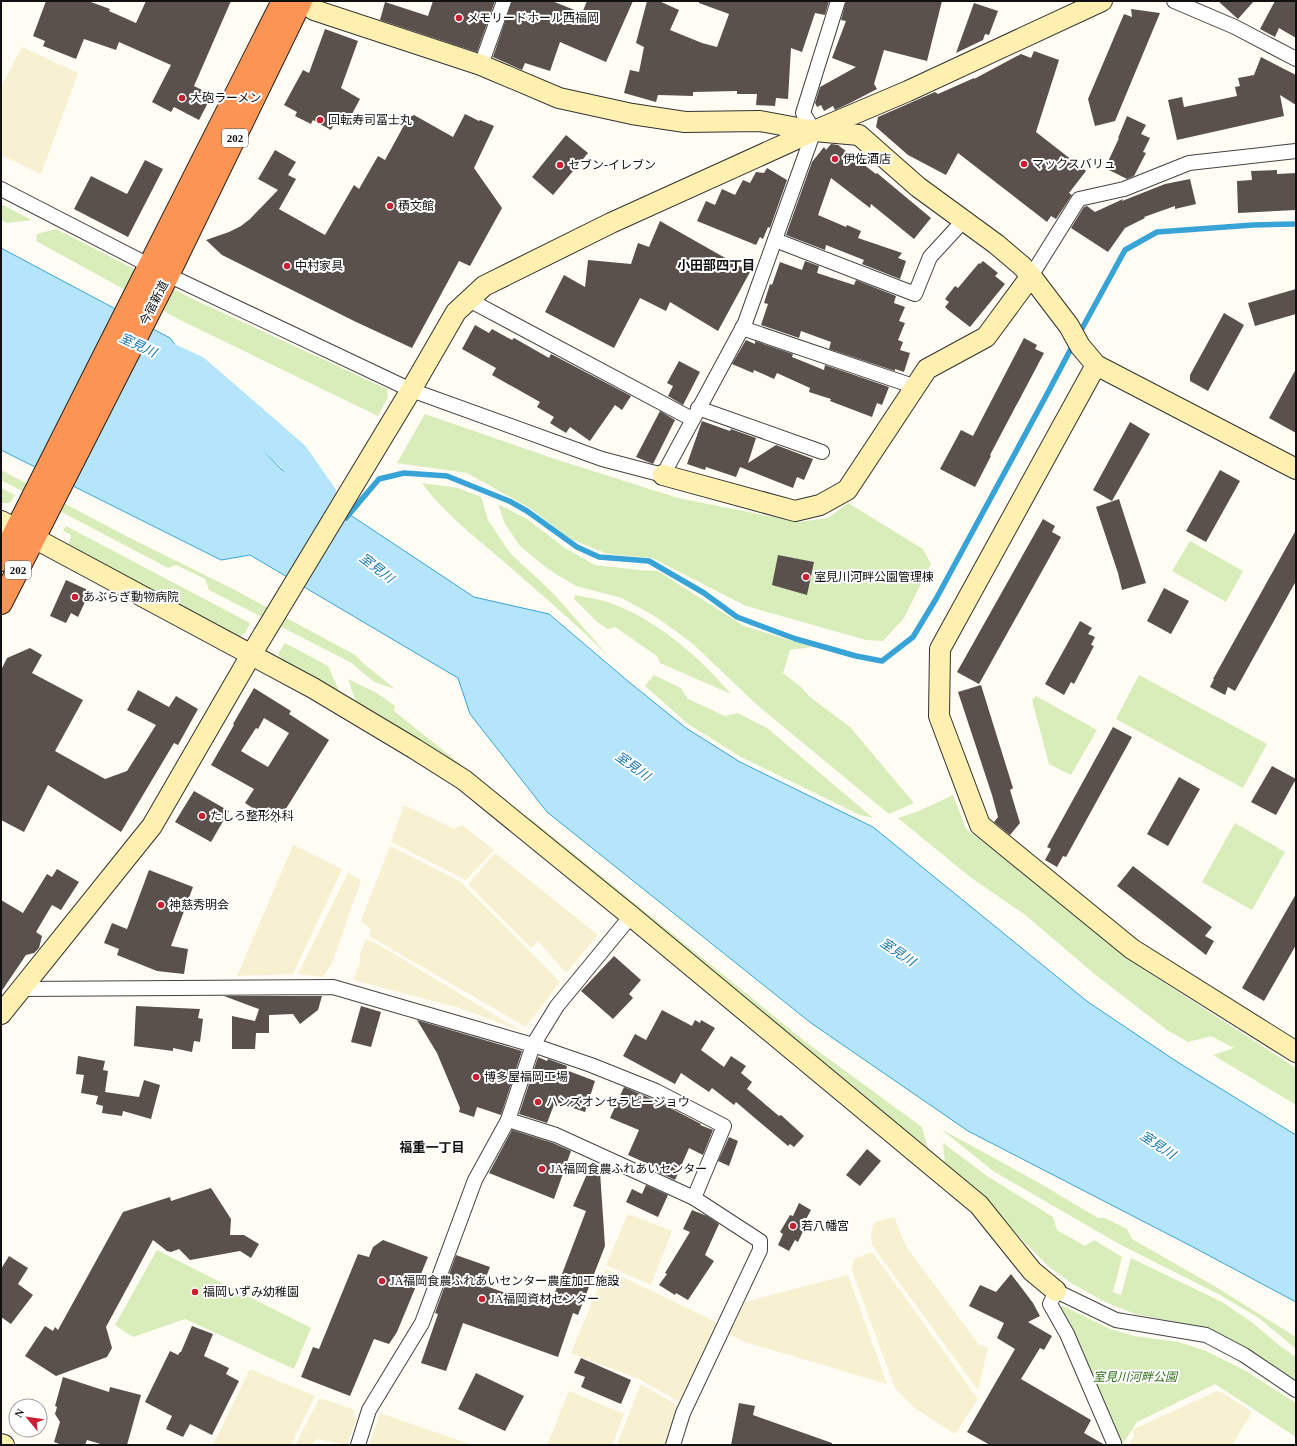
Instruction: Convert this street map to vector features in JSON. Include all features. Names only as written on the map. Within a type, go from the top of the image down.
[{"type":"highway","name":"今宿新道","points":[[1,560],[283,1]]},
{"type":"highway","name":"今宿新道","points":[[1,603],[17,530],[168,275],[302,1]]},
{"type":"street","points":[[302,1],[314,10],[481,65],[559,98],[632,114],[685,122],[760,121],[814,131],[859,135],[918,187],[964,220],[1022,266],[1069,326],[1080,346],[1096,365],[1296,469]]},
{"type":"street","points":[[481,65],[504,1]]},
{"type":"street","points":[[814,131],[803,113],[838,1]]},
{"type":"street","points":[[1,1014],[152,826],[251,656],[411,390],[456,312],[484,286],[611,223],[814,131],[908,91],[1102,1]]},
{"type":"street","points":[[1174,1],[1235,27],[1296,60]]},
{"type":"street","points":[[663,475],[742,328],[814,131]]},
{"type":"street","points":[[1,189],[168,275],[411,390],[602,459],[794,512],[820,505],[847,490],[927,369],[986,337],[1031,276],[1079,199],[1124,189],[1189,163],[1296,151]]},
{"type":"street","points":[[775,240],[915,294],[930,257],[964,220]]},
{"type":"street","points":[[469,300],[696,414],[822,452]]},
{"type":"street","points":[[742,328],[916,387]]},
{"type":"street","points":[[1096,365],[940,649],[939,716],[980,825],[1132,949],[1296,1052]]},
{"type":"street","points":[[17,530],[313,688],[464,780],[631,916],[979,1205],[1032,1271],[1056,1291],[1116,1320],[1206,1336],[1244,1355],[1296,1390]]},
{"type":"street","points":[[358,1445],[369,1410],[422,1323],[475,1180],[508,1120],[533,1045],[557,1006],[631,916]]},
{"type":"street","points":[[21,989],[333,987],[533,1045],[591,1065],[656,1091],[724,1126],[694,1198]]},
{"type":"street","points":[[508,1120],[556,1135],[694,1198],[760,1241],[760,1250],[683,1413],[673,1445]]},
{"type":"street","points":[[1056,1291],[1050,1304],[1067,1334],[1114,1445]]},
{"type":"shaded area","points":[[22,47],[78,73],[41,174],[1,155],[1,87]]},
{"type":"shaded area","points":[[404,805],[454,829],[462,825],[494,850],[466,880],[391,842]]},
{"type":"shaded area","points":[[293,845],[342,869],[293,974],[237,976]]},
{"type":"shaded area","points":[[390,846],[461,882],[560,982],[526,1027],[369,936],[371,929],[361,921]]},
{"type":"shaded area","points":[[495,853],[598,935],[566,973],[538,941],[531,948],[468,884]]},
{"type":"shaded area","points":[[348,873],[361,880],[333,961],[323,977],[298,974]]},
{"type":"shaded area","points":[[366,939],[374,942],[523,1032],[460,1008],[353,980],[360,963],[360,953]]},
{"type":"shaded area","points":[[628,1214],[672,1231],[651,1285],[606,1265]]},
{"type":"shaded area","points":[[894,1217],[907,1248],[979,1345],[988,1347],[978,1390],[872,1245],[871,1232],[875,1222]]},
{"type":"shaded area","points":[[872,1252],[978,1399],[955,1434],[916,1409],[895,1388],[852,1271],[854,1259]]},
{"type":"shaded area","points":[[606,1269],[720,1324],[680,1402],[639,1379],[571,1353]]},
{"type":"shaded area","points":[[848,1275],[887,1384],[745,1342],[729,1334],[745,1302]]},
{"type":"shaded area","points":[[250,1369],[315,1396],[291,1445],[213,1445]]},
{"type":"shaded area","points":[[641,1384],[678,1406],[666,1445],[617,1445]]},
{"type":"shaded area","points":[[569,1391],[624,1414],[612,1445],[547,1445]]},
{"type":"shaded area","points":[[1217,1391],[1223,1393],[1252,1412],[1232,1445],[1129,1445],[1134,1436],[1132,1430]]},
{"type":"shaded area","points":[[320,1398],[355,1410],[353,1416],[357,1419],[347,1445],[318,1439],[309,1445],[295,1445]]},
{"type":"shaded area","points":[[380,1413],[472,1445],[369,1445]]},
{"type":"green space","points":[[1,204],[32,220],[7,223],[1,220]]},
{"type":"green space","points":[[56,229],[195,300],[387,389],[388,397],[378,416],[180,320],[36,241],[37,234]]},
{"type":"green space","points":[[425,414],[558,460],[678,498],[799,522],[828,518],[848,503],[923,549],[931,564],[904,618],[883,641],[866,640],[746,606],[652,558],[607,554],[571,539],[528,507],[467,473],[397,463]]},
{"type":"green space","points":[[1,470],[130,538],[233,589],[355,655],[395,689],[374,682],[350,662],[209,590],[205,579],[176,565],[168,568],[1,480]]},
{"type":"green space","points":[[422,483],[458,488],[481,497],[488,520],[510,553],[552,592],[611,659],[555,606],[457,521],[438,503]]},
{"type":"green space","points":[[1,488],[15,495],[10,503],[1,503]]},
{"type":"green space","points":[[498,504],[527,519],[565,548],[595,565],[658,571],[744,626],[812,647],[790,650],[783,673],[802,688],[810,697],[850,727],[914,803],[889,814],[756,704],[692,643],[656,617],[622,598],[576,586],[548,569],[520,546],[505,524]]},
{"type":"green space","points":[[66,526],[250,623],[245,633],[238,638],[68,545],[71,535],[63,531]]},
{"type":"green space","points":[[1190,541],[1243,571],[1226,602],[1172,571]]},
{"type":"green space","points":[[575,595],[608,602],[647,620],[692,654],[731,694],[660,663],[657,656],[615,627],[608,629],[597,622],[574,599]]},
{"type":"green space","points":[[285,643],[328,666],[340,693],[285,663],[278,654]]},
{"type":"green space","points":[[654,675],[681,688],[688,699],[725,716],[738,713],[767,728],[873,818],[860,815],[741,757],[688,724],[645,686]]},
{"type":"green space","points":[[1139,675],[1267,744],[1243,788],[1116,719]]},
{"type":"green space","points":[[348,679],[377,693],[395,706],[394,711],[480,780],[386,719],[356,702]]},
{"type":"green space","points":[[1036,696],[1097,730],[1071,775],[1049,764],[1032,700]]},
{"type":"green space","points":[[953,795],[966,829],[1116,945],[1146,971],[1296,1068],[1296,1105],[1213,1055],[1234,1048],[1211,1036],[1188,1042],[1167,1030],[1097,976],[1024,914],[970,877],[898,818],[919,811]]},
{"type":"green space","points":[[516,815],[531,819],[807,1043],[922,1127],[930,1156]]},
{"type":"green space","points":[[1235,823],[1285,852],[1252,910],[1202,882]]},
{"type":"green space","points":[[941,1129],[1041,1184],[1098,1218],[1105,1218],[1127,1229],[1132,1239],[1216,1287],[1296,1337],[1296,1349],[1259,1318],[1220,1295],[1119,1244],[993,1171]]},
{"type":"green space","points":[[943,1143],[987,1176],[1053,1217],[1057,1230],[1085,1246],[1094,1240],[1122,1257],[1113,1292],[1121,1295],[1131,1258],[1222,1302],[1253,1323],[1280,1346],[1296,1357],[1296,1383],[1246,1349],[1194,1325],[1135,1314],[1105,1302],[1071,1283],[1048,1266],[945,1164]]},
{"type":"green space","points":[[157,1250],[311,1328],[294,1369],[185,1319],[133,1337],[115,1325]]},
{"type":"green space","name":"室見川河畔公園","points":[[1063,1306],[1110,1329],[1134,1336],[1179,1342],[1206,1351],[1244,1370],[1296,1403],[1296,1437],[1215,1384],[1137,1422],[1122,1445],[1118,1445],[1058,1310]]},
{"type":"water","points":[[1,248],[170,338],[224,409],[281,469],[474,597],[549,614],[686,728],[740,762],[873,827],[1088,1002],[1179,1063],[1296,1135],[1296,1302],[968,1131],[811,1023],[547,812],[470,714],[458,678],[250,555],[221,560],[1,450]]},
{"type":"building","points":[[46,1],[88,1],[110,9],[109,11],[136,23],[146,1],[231,1],[194,86],[212,95],[199,120],[174,107],[171,112],[152,102],[171,65],[119,42],[116,50],[84,39],[76,59],[43,46],[45,41],[33,36]]},
{"type":"building","name":"メモリードホール西福岡","points":[[433,1],[495,1],[477,52],[380,20],[385,2],[428,16]]},
{"type":"building","points":[[512,1],[552,1],[582,13],[587,1],[633,1],[606,62],[560,42],[550,71],[525,63],[522,70],[493,57]]},
{"type":"building","points":[[647,1],[659,1],[679,10],[670,30],[702,43],[717,47],[729,14],[699,3],[699,1],[829,1],[825,15],[815,13],[802,52],[791,48],[788,99],[776,98],[775,106],[756,105],[757,94],[737,94],[737,91],[693,92],[693,96],[658,95],[656,102],[624,93],[630,70],[639,72],[644,47],[636,43]]},
{"type":"building","points":[[846,1],[942,1],[927,61],[884,50],[874,84],[877,89],[835,110],[833,106],[824,111],[821,105],[817,107],[815,103],[820,87],[856,67],[832,58],[846,21],[841,20]]},
{"type":"building","points":[[1218,1],[1254,1],[1238,19]]},
{"type":"building","points":[[1275,1],[1296,1],[1296,38],[1279,28],[1275,37],[1260,29]]},
{"type":"building","points":[[974,3],[998,11],[989,35],[985,34],[983,40],[956,53]]},
{"type":"building","points":[[1131,9],[1160,13],[1115,121],[1095,126],[1088,99],[1124,14],[1132,17]]},
{"type":"building","points":[[325,29],[358,41],[341,88],[360,99],[345,127],[335,122],[331,130],[313,120],[311,124],[295,116],[297,112],[284,105],[303,70],[309,73]]},
{"type":"building","points":[[1034,51],[1059,60],[1036,132],[1086,171],[1069,193],[1072,195],[1056,219],[1051,216],[1047,222],[958,153],[946,175],[908,155],[876,127],[878,117],[935,92],[938,94],[974,79],[1021,54],[1031,58]]},
{"type":"building","points":[[1261,57],[1296,75],[1296,105],[1280,95],[1284,116],[1177,140],[1168,100],[1182,97],[1184,107],[1237,96],[1235,87],[1240,86],[1238,78],[1254,75]]},
{"type":"building","points":[[465,114],[494,126],[474,168],[502,208],[470,266],[459,261],[412,348],[354,321],[222,255],[206,240],[241,226],[250,219],[278,190],[258,179],[275,150],[296,162],[288,175],[296,179],[279,209],[325,235],[354,185],[359,189],[378,156],[385,160],[408,118],[414,115],[453,137]]},
{"type":"building","points":[[1127,116],[1146,125],[1141,134],[1150,138],[1143,152],[1146,153],[1134,176],[1127,179],[1105,168],[1119,138]]},
{"type":"building","name":"セブン-イレブン","points":[[566,135],[588,153],[553,195],[532,177]]},
{"type":"building","points":[[831,144],[838,145],[876,174],[877,173],[931,218],[914,239],[871,204],[870,208],[831,178],[818,215],[846,227],[847,225],[861,231],[858,238],[902,253],[898,258],[906,261],[900,279],[862,264],[864,260],[826,245],[825,250],[786,235],[812,162],[824,147],[826,150]]},
{"type":"building","points":[[145,160],[163,169],[128,237],[74,209],[91,176],[127,194]]},
{"type":"building","points":[[767,168],[787,180],[770,228],[768,227],[763,239],[760,237],[756,245],[697,221],[706,201],[715,205],[722,189],[735,195],[743,180],[750,183],[756,172],[764,173]]},
{"type":"building","points":[[1277,170],[1277,174],[1296,173],[1296,210],[1238,213],[1237,181],[1252,180],[1251,171]]},
{"type":"building","points":[[1190,179],[1196,204],[1175,209],[1175,206],[1144,217],[1145,218],[1125,228],[1108,252],[1071,228],[1084,207],[1087,206],[1095,212],[1123,199],[1122,201],[1165,184]]},
{"type":"building","points":[[660,221],[750,272],[718,331],[670,302],[666,311],[640,298],[614,348],[545,312],[564,275],[585,287],[588,260],[631,264],[638,243],[649,247]]},
{"type":"building","points":[[805,261],[819,266],[817,273],[854,285],[856,280],[896,296],[894,303],[905,307],[899,321],[905,323],[898,340],[903,342],[900,350],[910,353],[904,372],[895,369],[895,371],[829,349],[831,342],[801,331],[799,338],[761,325],[768,304],[764,303],[770,284],[772,285],[780,262],[802,270]]},
{"type":"building","points":[[983,261],[998,273],[995,276],[1005,284],[970,327],[945,307],[949,302],[945,299],[955,286],[958,288],[979,263],[980,264]]},
{"type":"building","points":[[1296,289],[1296,314],[1255,326],[1248,303]]},
{"type":"building","points":[[1224,313],[1244,325],[1208,391],[1190,381],[1190,375]]},
{"type":"building","points":[[475,325],[489,333],[492,329],[512,340],[514,338],[549,358],[551,354],[631,396],[622,410],[615,405],[590,441],[570,427],[566,433],[550,423],[554,417],[537,407],[540,402],[492,375],[496,368],[462,349]]},
{"type":"building","points":[[1024,338],[1037,345],[1035,349],[1044,353],[990,455],[991,456],[975,487],[940,469],[961,430],[973,436]]},
{"type":"building","points":[[746,340],[755,344],[755,341],[793,354],[792,357],[824,370],[825,365],[889,387],[882,405],[877,403],[872,417],[830,401],[831,399],[809,392],[810,388],[777,373],[774,379],[754,370],[753,373],[732,364]]},
{"type":"building","points":[[679,361],[700,372],[683,405],[668,396],[673,386],[667,383]]},
{"type":"building","points":[[1296,369],[1296,433],[1269,418]]},
{"type":"building","points":[[660,411],[675,420],[653,464],[636,457]]},
{"type":"building","points":[[702,421],[756,438],[748,463],[776,445],[813,459],[804,480],[797,477],[793,488],[740,467],[736,477],[706,467],[705,470],[687,464]]},
{"type":"building","points":[[1130,422],[1150,434],[1112,501],[1093,490]]},
{"type":"building","points":[[1220,470],[1240,481],[1206,542],[1186,531]]},
{"type":"building","points":[[1119,499],[1146,583],[1122,590],[1118,573],[1096,507]]},
{"type":"building","points":[[1043,519],[1055,526],[1052,532],[1061,537],[979,684],[957,672]]},
{"type":"building","points":[[1296,530],[1296,581],[1235,691],[1228,687],[1225,695],[1210,687],[1213,679]]},
{"type":"building","points":[[778,555],[814,562],[807,595],[772,585]]},
{"type":"building","name":"あぶらぎ動物病院","points":[[66,580],[90,591],[78,617],[71,613],[66,623],[50,616]]},
{"type":"building","points":[[1164,588],[1189,601],[1171,634],[1147,621]]},
{"type":"building","points":[[1080,621],[1092,628],[1088,634],[1095,637],[1091,645],[1094,646],[1074,684],[1071,682],[1064,695],[1045,684]]},
{"type":"building","points":[[30,648],[42,655],[32,673],[83,700],[55,751],[105,779],[127,771],[156,725],[127,710],[138,690],[169,707],[176,696],[198,709],[178,745],[174,743],[121,832],[48,785],[24,832],[1,820],[1,670],[7,658]]},
{"type":"building","points":[[981,685],[1013,788],[1010,790],[1020,823],[1010,835],[994,822],[998,817],[992,795],[958,692]]},
{"type":"building","points":[[254,688],[291,711],[289,714],[329,740],[277,823],[245,803],[254,789],[211,765],[234,725],[233,724]],"holes":[[[264,718],[289,733],[268,767],[241,751],[256,728],[258,729]]]},
{"type":"building","points":[[1113,727],[1132,737],[1066,857],[1063,856],[1057,867],[1045,860],[1051,849],[1047,847]]},
{"type":"building","points":[[1272,766],[1296,779],[1276,815],[1251,802]]},
{"type":"building","points":[[1179,777],[1200,789],[1168,846],[1147,834]]},
{"type":"building","name":"たしろ整形外科","points":[[194,791],[229,811],[211,842],[175,822]]},
{"type":"building","points":[[1133,866],[1212,927],[1205,936],[1214,941],[1206,955],[1117,886]]},
{"type":"building","points":[[57,869],[79,882],[61,910],[52,905],[36,932],[42,936],[39,948],[34,953],[26,955],[1,992],[1,900],[23,913],[47,874],[52,877]]},
{"type":"building","name":"神慈秀明会","points":[[149,870],[193,887],[171,946],[188,949],[184,974],[157,971],[117,955],[119,949],[104,943],[112,923],[127,929]]},
{"type":"building","points":[[1296,894],[1296,945],[1264,1001],[1242,988]]},
{"type":"building","points":[[614,956],[641,980],[629,994],[633,998],[613,1019],[581,991]]},
{"type":"building","points":[[224,996],[322,996],[318,1010],[300,1024],[293,1014],[269,1015],[269,1033],[256,1033],[255,1049],[232,1049],[232,1016],[255,1021],[259,1009]]},
{"type":"building","points":[[136,1006],[200,1009],[198,1018],[203,1019],[200,1042],[194,1041],[192,1052],[173,1048],[173,1051],[134,1046]]},
{"type":"building","points":[[361,1006],[381,1012],[371,1047],[351,1042]]},
{"type":"building","points":[[662,1010],[692,1026],[695,1020],[700,1023],[701,1020],[715,1028],[701,1050],[724,1067],[731,1056],[746,1066],[741,1073],[752,1082],[747,1089],[779,1116],[781,1115],[804,1136],[794,1147],[790,1144],[788,1146],[736,1102],[734,1105],[712,1088],[709,1092],[681,1073],[675,1084],[623,1056],[635,1034],[646,1040]]},
{"type":"building","name":"博多屋福岡工場","points":[[417,1020],[522,1051],[501,1115],[477,1107],[474,1117],[459,1112],[460,1108],[437,1053]]},
{"type":"building","points":[[78,1056],[105,1061],[103,1070],[108,1071],[105,1092],[139,1097],[144,1080],[160,1085],[151,1119],[123,1111],[122,1116],[102,1113],[103,1106],[96,1104],[98,1096],[81,1093],[84,1075],[76,1074]]},
{"type":"building","points":[[538,1057],[567,1066],[566,1070],[595,1081],[585,1112],[555,1102],[547,1123],[519,1114]]},
{"type":"building","points":[[624,1087],[657,1101],[701,1124],[700,1125],[713,1130],[703,1155],[689,1148],[675,1180],[653,1170],[655,1167],[628,1155],[639,1130],[610,1118]]},
{"type":"building","name":"JA福岡食農ふれあいセンター","points":[[512,1130],[553,1143],[571,1151],[554,1199],[489,1173]]},
{"type":"building","points":[[729,1137],[738,1141],[729,1166],[718,1161]]},
{"type":"building","points":[[867,1149],[881,1161],[860,1186],[846,1175]]},
{"type":"building","points":[[590,1167],[600,1172],[605,1246],[578,1315],[573,1313],[558,1357],[463,1323],[446,1371],[421,1363],[438,1314],[435,1313],[456,1255],[490,1267],[483,1285],[549,1308],[586,1211],[573,1206]]},
{"type":"building","points":[[646,1185],[668,1195],[658,1217],[626,1202],[632,1189],[642,1194]]},
{"type":"building","points":[[211,1188],[231,1219],[230,1235],[244,1235],[259,1244],[251,1258],[240,1251],[190,1260],[179,1249],[171,1252],[167,1251],[153,1240],[106,1327],[112,1348],[107,1357],[56,1376],[25,1356],[45,1326],[53,1331],[55,1327],[58,1330],[123,1212],[170,1197],[171,1201]]},
{"type":"building","points":[[799,1203],[811,1210],[804,1223],[806,1225],[798,1242],[795,1240],[789,1251],[778,1245],[783,1234],[780,1232],[790,1215],[793,1216]]},
{"type":"building","points":[[692,1210],[707,1216],[719,1224],[705,1255],[714,1261],[688,1300],[676,1293],[675,1295],[659,1285],[667,1274],[665,1273],[690,1232],[683,1229]]},
{"type":"building","points":[[383,1240],[428,1257],[397,1332],[389,1344],[374,1339],[350,1396],[301,1377],[313,1347],[319,1349],[358,1254],[369,1257],[373,1247]]},
{"type":"building","points":[[9,1256],[28,1268],[18,1284],[33,1295],[11,1324],[1,1317],[1,1269]]},
{"type":"building","points":[[1011,1274],[1033,1303],[1040,1316],[1028,1322],[1052,1336],[1044,1350],[1040,1348],[1021,1379],[1091,1420],[1084,1433],[1105,1445],[990,1445],[967,1432],[1015,1349],[997,1338],[1004,1323],[969,1306],[980,1285],[996,1292]]},
{"type":"building","points":[[192,1326],[213,1334],[204,1356],[229,1368],[226,1374],[239,1381],[212,1435],[190,1424],[183,1437],[166,1429],[172,1416],[145,1402],[170,1351],[178,1355],[181,1352]]},
{"type":"building","points":[[581,1358],[631,1380],[621,1404],[581,1387],[585,1377],[574,1373]]},
{"type":"building","points":[[476,1373],[524,1396],[505,1431],[458,1409]]},
{"type":"building","points":[[63,1377],[109,1392],[110,1387],[141,1395],[127,1445],[104,1445],[87,1440],[85,1445],[62,1445],[54,1442],[60,1422],[55,1414],[57,1407],[55,1406]]},
{"type":"building","points":[[739,1403],[755,1406],[753,1415],[832,1443],[832,1445],[731,1445]]},
{"type":"waterway","points":[[1079,334],[1125,250],[1157,232],[1253,225],[1296,224]]},
{"type":"waterway","points":[[345,519],[379,479],[404,473],[447,476],[509,501],[527,511],[577,547],[599,557],[649,561],[704,593],[737,617],[796,639],[856,656],[882,661],[913,637],[936,599],[1074,343]]},
{"type":"waterway","name":"室見川","points":[[156,353],[195,371],[293,456],[321,496],[333,533],[336,536]]},
{"type":"place","name":"メモリードホール西福岡","points":[[459,18]]},
{"type":"place","name":"大砲ラーメン","points":[[182,98]]},
{"type":"place","name":"回転寿司冨士丸","points":[[320,120]]},
{"type":"place","name":"伊佐酒店","points":[[835,159]]},
{"type":"place","name":"マックスバリュ","points":[[1024,164]]},
{"type":"place","name":"セブン-イレブン","points":[[560,165]]},
{"type":"place","name":"積文館","points":[[390,206]]},
{"type":"place","name":"中村家具","points":[[287,266]]},
{"type":"place","name":"室見川河畔公園管理棟","points":[[806,577]]},
{"type":"place","name":"あぶらぎ動物病院","points":[[75,597]]},
{"type":"place","name":"たしろ整形外科","points":[[202,816]]},
{"type":"place","name":"神慈秀明会","points":[[161,905]]},
{"type":"place","name":"博多屋福岡工場","points":[[476,1077]]},
{"type":"place","name":"ハンズオンセラピージョウ","points":[[538,1102]]},
{"type":"place","name":"JA福岡食農ふれあいセンター","points":[[542,1169]]},
{"type":"place","name":"若八幡宮","points":[[793,1226]]},
{"type":"place","name":"JA福岡食農ふれあいセンター農産加工施設","points":[[382,1281]]},
{"type":"place","name":"福岡いずみ幼稚園","points":[[195,1292]]},
{"type":"place","name":"JA福岡資材センター","points":[[482,1299]]},
{"type":"district","name":"小田部四丁目","points":[[716,265]]},
{"type":"district","name":"福重一丁目","points":[[432,1147]]}]
